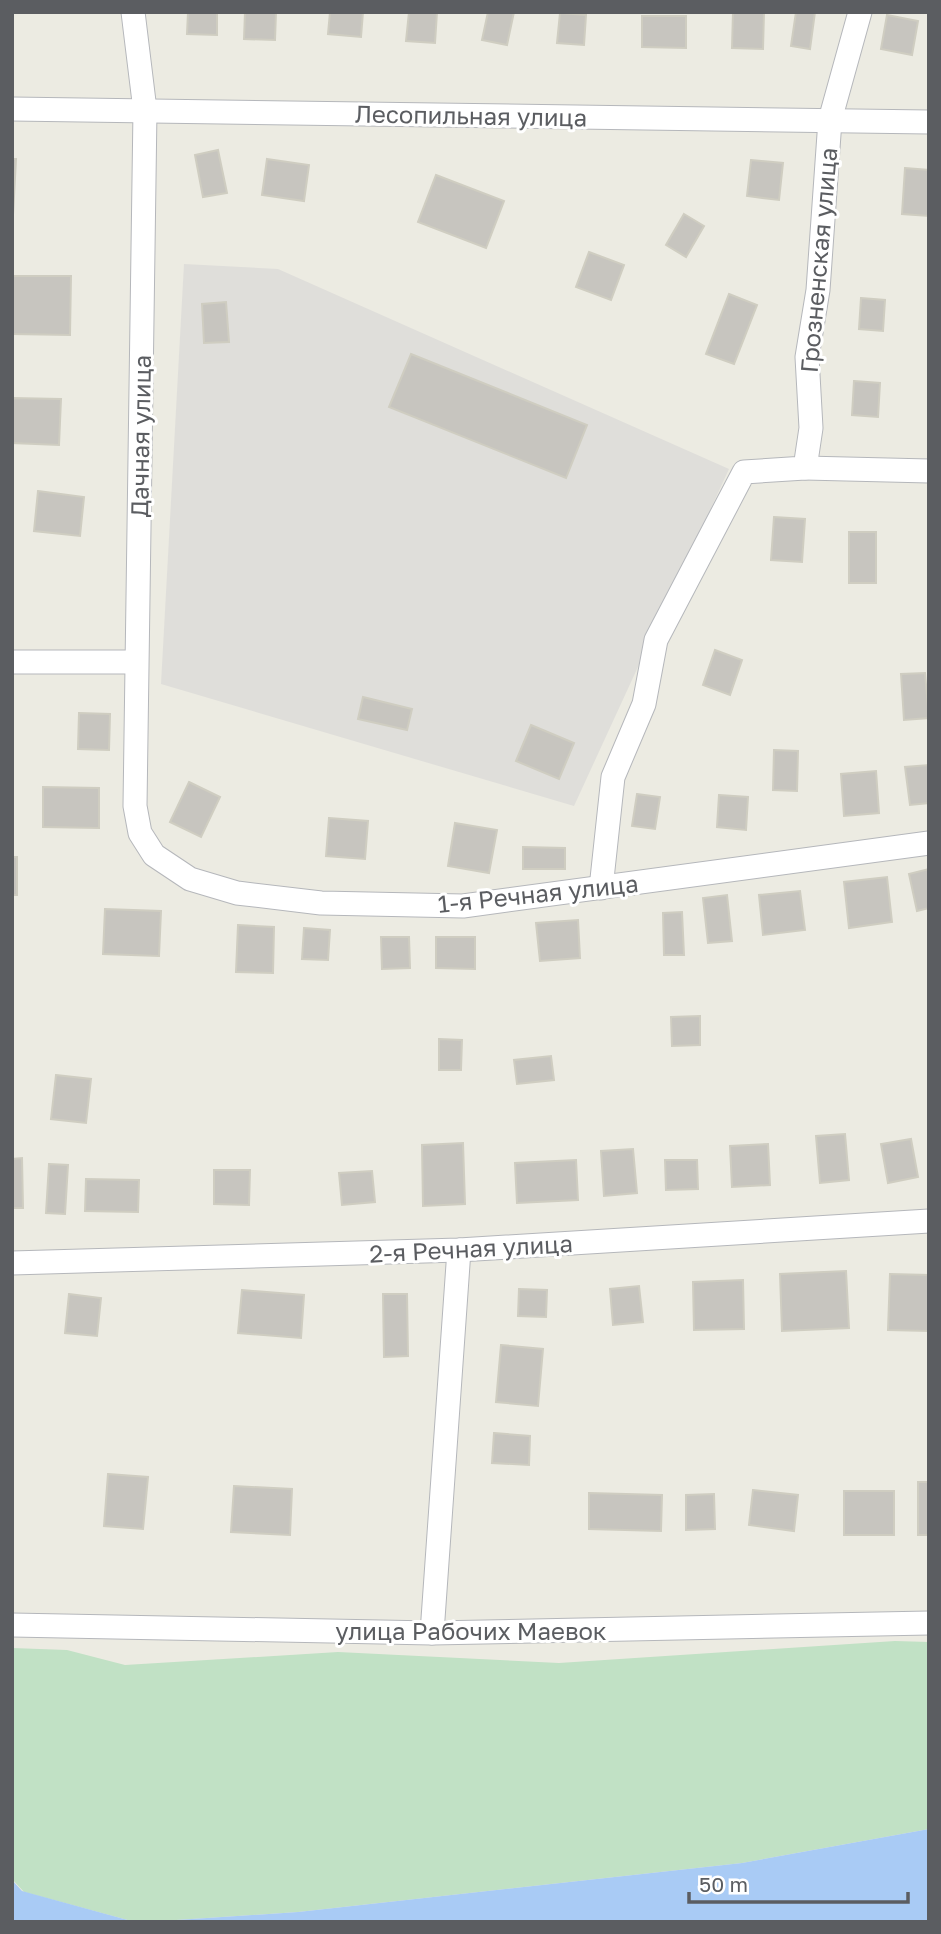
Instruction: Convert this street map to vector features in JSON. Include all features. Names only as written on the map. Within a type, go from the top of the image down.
[{"type":"street","name":"Дачная улица","points":[[133,12],[145,110],[135,806],[140,834],[154,855]]},
{"type":"street","name":"Грозненская улица","points":[[805,468],[811,428],[807,357],[818,290],[830,120],[860,12]]},
{"type":"street","name":"Лесопильная улица","points":[[12,108],[929,122]]},
{"type":"street","points":[[601,888],[612,777],[644,704],[656,640],[744,472],[805,468],[929,471]]},
{"type":"street","points":[[12,662],[136,662]]},
{"type":"street","name":"1-я Речная улица","points":[[154,855],[190,879],[225,890],[321,903],[463,906],[929,844]]},
{"type":"street","name":"2-я Речная улица","points":[[12,1263],[459,1250],[929,1221]]},
{"type":"street","points":[[432,1633],[459,1250]]},
{"type":"street","name":"улица Рабочих Маевок","points":[[12,1625],[432,1633],[929,1623]]},
{"type":"shaded area","points":[[184,264],[278,269],[729,469],[574,806],[161,684]]},
{"type":"green space","points":[[895,1641],[929,1642],[929,1829],[742,1863],[298,1912],[146,1922],[135,1922],[24,1892],[12,1879],[12,1648],[67,1650],[125,1665],[338,1652],[559,1663]]},
{"type":"water","points":[[929,1829],[929,1922],[146,1922],[298,1912],[742,1863]]},
{"type":"water","points":[[12,1880],[22,1891],[135,1922],[12,1922]]},
{"type":"building","points":[[188,12],[217,12],[217,35],[187,34]]},
{"type":"building","points":[[245,12],[276,12],[275,40],[244,39]]},
{"type":"building","points":[[330,12],[363,12],[361,37],[328,34]]},
{"type":"building","points":[[409,12],[437,12],[435,43],[406,41]]},
{"type":"building","points":[[488,12],[514,12],[507,45],[482,40]]},
{"type":"building","points":[[733,12],[764,12],[763,49],[732,48]]},
{"type":"building","points":[[796,12],[815,12],[810,49],[791,46]]},
{"type":"building","points":[[560,13],[586,15],[584,45],[557,43]]},
{"type":"building","points":[[887,15],[918,21],[912,55],[881,49]]},
{"type":"building","points":[[642,16],[686,16],[686,48],[642,47]]},
{"type":"building","points":[[218,150],[227,193],[203,197],[195,155]]},
{"type":"building","points":[[12,159],[16,159],[13,215],[12,214]]},
{"type":"building","points":[[267,159],[309,165],[304,201],[262,195]]},
{"type":"building","points":[[751,160],[783,163],[779,200],[747,196]]},
{"type":"building","points":[[905,168],[929,170],[929,216],[902,214]]},
{"type":"building","points":[[436,175],[504,201],[486,248],[418,222]]},
{"type":"building","points":[[684,214],[704,226],[686,257],[666,245]]},
{"type":"building","points":[[589,252],[624,265],[611,300],[576,287]]},
{"type":"building","points":[[12,276],[71,276],[70,335],[12,334]]},
{"type":"building","points":[[729,294],[757,305],[734,364],[706,354]]},
{"type":"building","points":[[861,298],[885,300],[883,331],[859,329]]},
{"type":"building","points":[[226,302],[229,342],[204,343],[202,304]]},
{"type":"building","points":[[411,354],[587,425],[566,478],[389,407]]},
{"type":"building","points":[[854,381],[880,383],[878,417],[852,415]]},
{"type":"building","points":[[12,398],[61,399],[59,445],[12,443]]},
{"type":"building","points":[[38,491],[84,497],[80,536],[34,531]]},
{"type":"building","points":[[774,517],[805,519],[802,562],[771,560]]},
{"type":"building","points":[[849,532],[876,532],[876,583],[849,583]]},
{"type":"building","points":[[715,650],[742,660],[730,695],[703,685]]},
{"type":"building","points":[[925,673],[929,718],[904,720],[901,674]]},
{"type":"building","points":[[363,697],[412,709],[407,730],[358,719]]},
{"type":"building","points":[[79,713],[110,714],[109,750],[78,749]]},
{"type":"building","points":[[531,725],[574,743],[559,779],[516,761]]},
{"type":"building","points":[[774,750],[798,751],[797,791],[773,790]]},
{"type":"building","points":[[929,765],[929,803],[910,805],[905,767]]},
{"type":"building","points":[[876,771],[879,813],[844,816],[841,774]]},
{"type":"building","points":[[189,782],[220,797],[201,837],[170,822]]},
{"type":"building","points":[[43,787],[99,788],[99,828],[43,827]]},
{"type":"building","points":[[637,794],[660,797],[655,829],[632,826]]},
{"type":"building","points":[[719,795],[748,797],[746,830],[717,827]]},
{"type":"building","points":[[329,818],[368,821],[365,859],[326,856]]},
{"type":"building","points":[[455,823],[497,830],[489,873],[448,866]]},
{"type":"building","points":[[523,847],[565,848],[565,869],[523,869]]},
{"type":"building","points":[[12,857],[17,857],[17,895],[12,895]]},
{"type":"building","points":[[929,869],[929,908],[917,911],[909,874]]},
{"type":"building","points":[[887,877],[892,922],[849,928],[844,882]]},
{"type":"building","points":[[800,891],[805,930],[763,935],[759,895]]},
{"type":"building","points":[[727,895],[732,941],[708,943],[703,898]]},
{"type":"building","points":[[105,909],[161,911],[159,956],[103,954]]},
{"type":"building","points":[[682,912],[684,955],[664,955],[663,913]]},
{"type":"building","points":[[578,920],[580,958],[540,961],[536,923]]},
{"type":"building","points":[[238,925],[274,927],[273,973],[236,972]]},
{"type":"building","points":[[304,928],[330,930],[328,960],[302,959]]},
{"type":"building","points":[[381,937],[409,937],[410,968],[382,969]]},
{"type":"building","points":[[436,937],[475,937],[475,969],[436,968]]},
{"type":"building","points":[[700,1016],[700,1045],[672,1046],[671,1017]]},
{"type":"building","points":[[439,1039],[462,1040],[461,1070],[439,1070]]},
{"type":"building","points":[[551,1056],[554,1080],[517,1084],[514,1060]]},
{"type":"building","points":[[56,1075],[91,1079],[86,1123],[51,1119]]},
{"type":"building","points":[[845,1134],[849,1180],[820,1183],[816,1136]]},
{"type":"building","points":[[911,1139],[918,1177],[888,1183],[881,1144]]},
{"type":"building","points":[[463,1143],[465,1204],[423,1206],[422,1145]]},
{"type":"building","points":[[768,1144],[770,1185],[732,1187],[730,1146]]},
{"type":"building","points":[[633,1149],[637,1193],[604,1196],[601,1151]]},
{"type":"building","points":[[22,1158],[23,1208],[12,1208],[12,1159]]},
{"type":"building","points":[[576,1160],[578,1200],[517,1203],[515,1163]]},
{"type":"building","points":[[665,1160],[697,1160],[698,1189],[666,1190]]},
{"type":"building","points":[[49,1164],[68,1165],[65,1214],[46,1213]]},
{"type":"building","points":[[214,1170],[250,1170],[249,1205],[214,1204]]},
{"type":"building","points":[[372,1171],[375,1202],[342,1205],[339,1173]]},
{"type":"building","points":[[86,1179],[139,1180],[138,1212],[85,1211]]},
{"type":"building","points":[[846,1271],[849,1328],[782,1331],[780,1274]]},
{"type":"building","points":[[890,1274],[929,1275],[929,1331],[888,1330]]},
{"type":"building","points":[[743,1280],[744,1329],[694,1330],[693,1282]]},
{"type":"building","points":[[639,1286],[643,1322],[613,1325],[610,1289]]},
{"type":"building","points":[[519,1289],[547,1290],[546,1317],[518,1316]]},
{"type":"building","points":[[242,1290],[304,1295],[301,1338],[238,1333]]},
{"type":"building","points":[[69,1294],[101,1298],[97,1336],[65,1333]]},
{"type":"building","points":[[383,1294],[407,1294],[408,1356],[384,1357]]},
{"type":"building","points":[[501,1345],[543,1349],[538,1406],[496,1402]]},
{"type":"building","points":[[494,1433],[530,1436],[529,1465],[492,1463]]},
{"type":"building","points":[[108,1474],[148,1477],[143,1529],[104,1526]]},
{"type":"building","points":[[918,1482],[929,1482],[929,1535],[918,1535]]},
{"type":"building","points":[[234,1486],[292,1489],[290,1535],[231,1532]]},
{"type":"building","points":[[753,1490],[798,1495],[794,1531],[749,1525]]},
{"type":"building","points":[[844,1491],[894,1491],[894,1535],[844,1535]]},
{"type":"building","points":[[589,1493],[662,1495],[661,1531],[589,1529]]},
{"type":"building","points":[[714,1494],[715,1529],[686,1530],[686,1495]]}]
